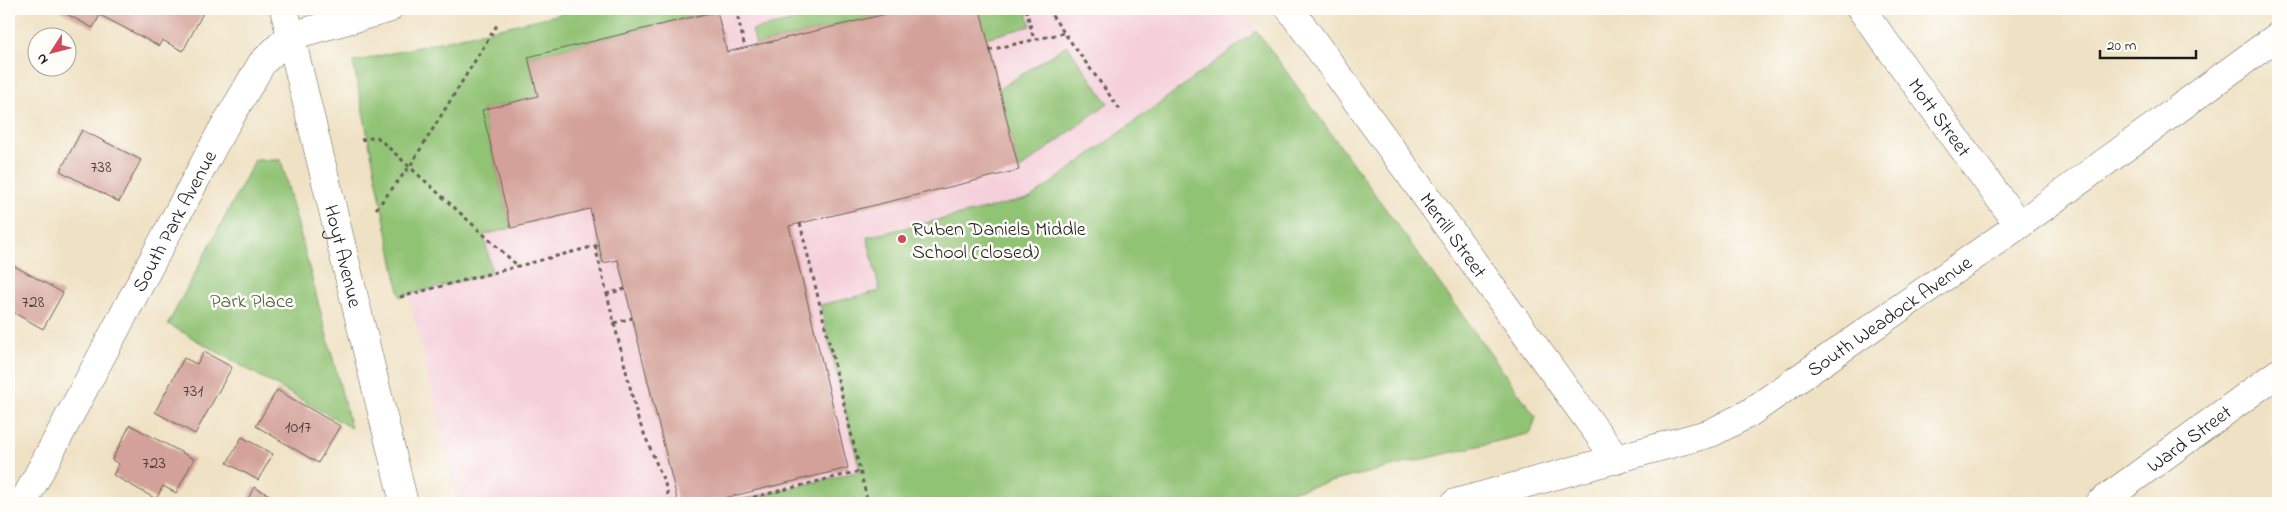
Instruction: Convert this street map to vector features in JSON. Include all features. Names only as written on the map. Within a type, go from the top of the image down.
[{"type":"street","name":"Hoyt Avenue","points":[[284,9],[404,503]]},
{"type":"street","name":"South Park Avenue","points":[[23,503],[220,134],[262,63],[290,36],[388,9]]},
{"type":"street","name":"Merrill Street","points":[[1290,9],[1617,460]]},
{"type":"street","name":"Mott Street","points":[[1861,9],[2019,225]]},
{"type":"street","name":"South Weadock Avenue","points":[[1455,503],[1711,433],[1748,414],[2019,225],[2277,38]]},
{"type":"street","name":"Ward Street","points":[[2100,503],[2278,374]]},
{"type":"path","points":[[736,9],[744,48]]},
{"type":"path","points":[[1026,9],[1034,40]]},
{"type":"path","points":[[1047,9],[1121,111]]},
{"type":"path","points":[[376,209],[410,166],[497,25]]},
{"type":"path","points":[[989,50],[1065,33]]},
{"type":"path","points":[[361,140],[377,136],[518,266]]},
{"type":"path","points":[[800,223],[868,503]]},
{"type":"path","points":[[400,296],[597,246],[606,294],[638,419],[665,484],[670,503]]},
{"type":"path","points":[[606,294],[625,289]]},
{"type":"path","points":[[614,323],[632,318]]},
{"type":"path","points":[[730,503],[860,471]]},
{"type":"shaded area","name":"Ruben Daniels Middle School (closed)","points":[[582,9],[1241,9],[1536,417],[1531,433],[1244,503],[458,503],[353,62]]},
{"type":"green space","points":[[582,9],[717,9],[717,11],[528,57],[538,96],[482,110],[511,228],[484,235],[492,273],[400,297],[353,62]]},
{"type":"green space","points":[[786,9],[907,9],[756,45],[752,30],[790,22]]},
{"type":"green space","points":[[980,9],[1026,9],[1031,26],[986,38]]},
{"type":"green space","points":[[1257,31],[1536,417],[1531,433],[1244,503],[730,503],[860,471],[820,305],[880,291],[867,237],[1031,198]]},
{"type":"green space","points":[[1067,45],[1108,103],[1019,170],[999,89]]},
{"type":"green space","name":"Park Place","points":[[255,160],[281,160],[351,428],[168,324]]},
{"type":"building","points":[[57,9],[194,9],[203,13],[183,51],[162,40],[159,46],[100,15],[93,28]]},
{"type":"building","points":[[907,9],[980,9],[1019,170],[789,226],[848,468],[704,503],[678,503],[618,260],[603,263],[590,209],[511,228],[482,110],[538,96],[528,57],[717,11],[727,52]]},
{"type":"building","points":[[82,130],[141,160],[119,202],[60,171]]},
{"type":"building","points":[[9,263],[63,293],[43,329],[9,310]]},
{"type":"building","points":[[204,352],[232,367],[195,434],[155,412],[184,358],[197,364]]},
{"type":"building","points":[[277,390],[340,426],[318,463],[256,426]]},
{"type":"building","points":[[130,425],[194,459],[176,493],[163,486],[156,499],[113,475],[119,464],[112,460]]},
{"type":"building","points":[[242,437],[273,454],[258,480],[227,463]]},
{"type":"building","points":[[254,487],[285,503],[246,503]]},
{"type":"place","name":"Ruben Daniels Middle School (closed)","points":[[902,239]]}]
